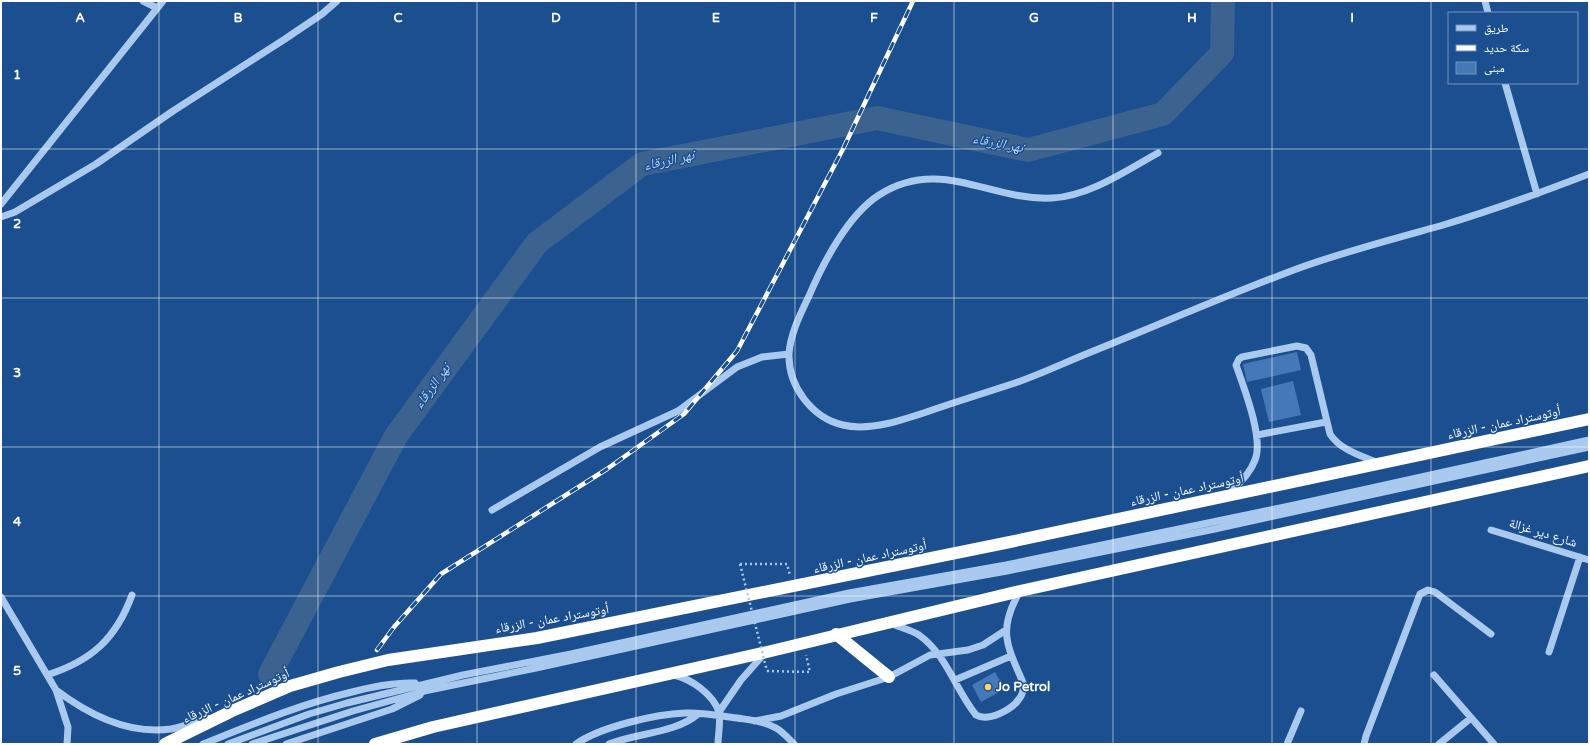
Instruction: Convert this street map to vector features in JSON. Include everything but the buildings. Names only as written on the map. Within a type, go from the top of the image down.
[{"type":"highway","name":"أوتوستراد عمان - الزرقاء","points":[[165,744],[232,711],[290,686],[388,660],[537,638],[1010,542],[1589,419]]},
{"type":"highway","points":[[374,744],[433,727],[668,673],[767,652],[836,634],[1020,591],[1589,466]]},
{"type":"highway","points":[[836,634],[888,677]]},
{"type":"street","points":[[143,1],[157,8]]},
{"type":"street","points":[[1,204],[163,1]]},
{"type":"street","points":[[1,217],[15,212],[96,164],[173,111],[322,14],[337,1]]},
{"type":"street","points":[[1485,1],[1488,12]]},
{"type":"street","points":[[1505,84],[1537,194]]},
{"type":"street","points":[[1158,153],[1084,192],[1054,198],[1023,196],[939,178],[917,180],[896,186],[877,196],[860,211],[832,250],[820,272],[791,340],[789,354],[795,384],[806,403],[824,417],[844,426],[866,426],[887,423],[1017,382],[1309,265],[1537,194],[1589,174]]},
{"type":"street","points":[[1228,496],[1246,475],[1256,460],[1258,448],[1257,435],[1236,366],[1237,362],[1242,357],[1297,346],[1306,348],[1311,355],[1330,434],[1338,444],[1379,464]]},
{"type":"street","points":[[492,510],[600,447],[678,411],[737,367],[762,357],[789,354]]},
{"type":"street","points":[[1257,435],[1326,422]]},
{"type":"street","points":[[252,744],[427,687],[850,593],[1006,565],[1299,504],[1589,440]]},
{"type":"street","points":[[228,744],[309,714],[354,701],[536,668],[850,599],[1007,571],[1225,527],[1589,448]]},
{"type":"street","name":"شارع دير غزالة","points":[[1491,530],[1589,560]]},
{"type":"street","points":[[1549,652],[1580,557]]},
{"type":"street","points":[[1364,744],[1420,594],[1428,590],[1435,592],[1491,634]]},
{"type":"street","points":[[888,623],[917,634],[938,653],[976,715],[980,718],[990,718],[1016,704],[1022,695],[1024,684],[1007,643],[1006,630],[1010,608],[1020,591]]},
{"type":"street","points":[[47,675],[78,663],[93,653],[106,641],[126,612],[132,595]]},
{"type":"street","points":[[1,597],[56,690],[68,727],[67,744]]},
{"type":"street","points":[[755,721],[781,716],[836,694],[888,677],[924,658],[938,653],[968,650],[983,645],[1006,630]]},
{"type":"street","points":[[718,714],[740,680],[767,652]]},
{"type":"street","points":[[955,680],[1012,656]]},
{"type":"street","points":[[668,673],[680,676],[698,686],[711,700],[718,714],[718,744]]},
{"type":"street","points":[[1434,675],[1494,744]]},
{"type":"street","points":[[203,744],[262,720],[332,697],[382,685],[427,687]]},
{"type":"street","points":[[286,744],[392,709],[427,687]]},
{"type":"street","points":[[56,690],[86,711],[102,719],[136,728],[171,729],[232,711]]},
{"type":"street","points":[[1287,744],[1301,711]]},
{"type":"street","points":[[576,744],[591,735],[632,723],[680,714],[718,714],[755,721],[775,727],[786,735],[794,744]]},
{"type":"street","points":[[609,744],[637,735],[678,726],[698,714]]},
{"type":"street","points":[[1439,744],[1471,718]]},
{"type":"path","points":[[787,564],[740,564],[767,671],[810,672],[804,642]]},
{"type":"waterway","name":"نهر الزرقاء","points":[[270,674],[396,436],[537,243],[642,164],[877,118],[1028,150],[1163,114],[1222,53],[1223,1]]},
{"type":"railway","points":[[377,650],[394,627],[441,574],[607,469],[684,414],[737,351],[843,149],[913,1]]},
{"type":"place","name":"Jo Petrol","points":[[988,687]]}]
